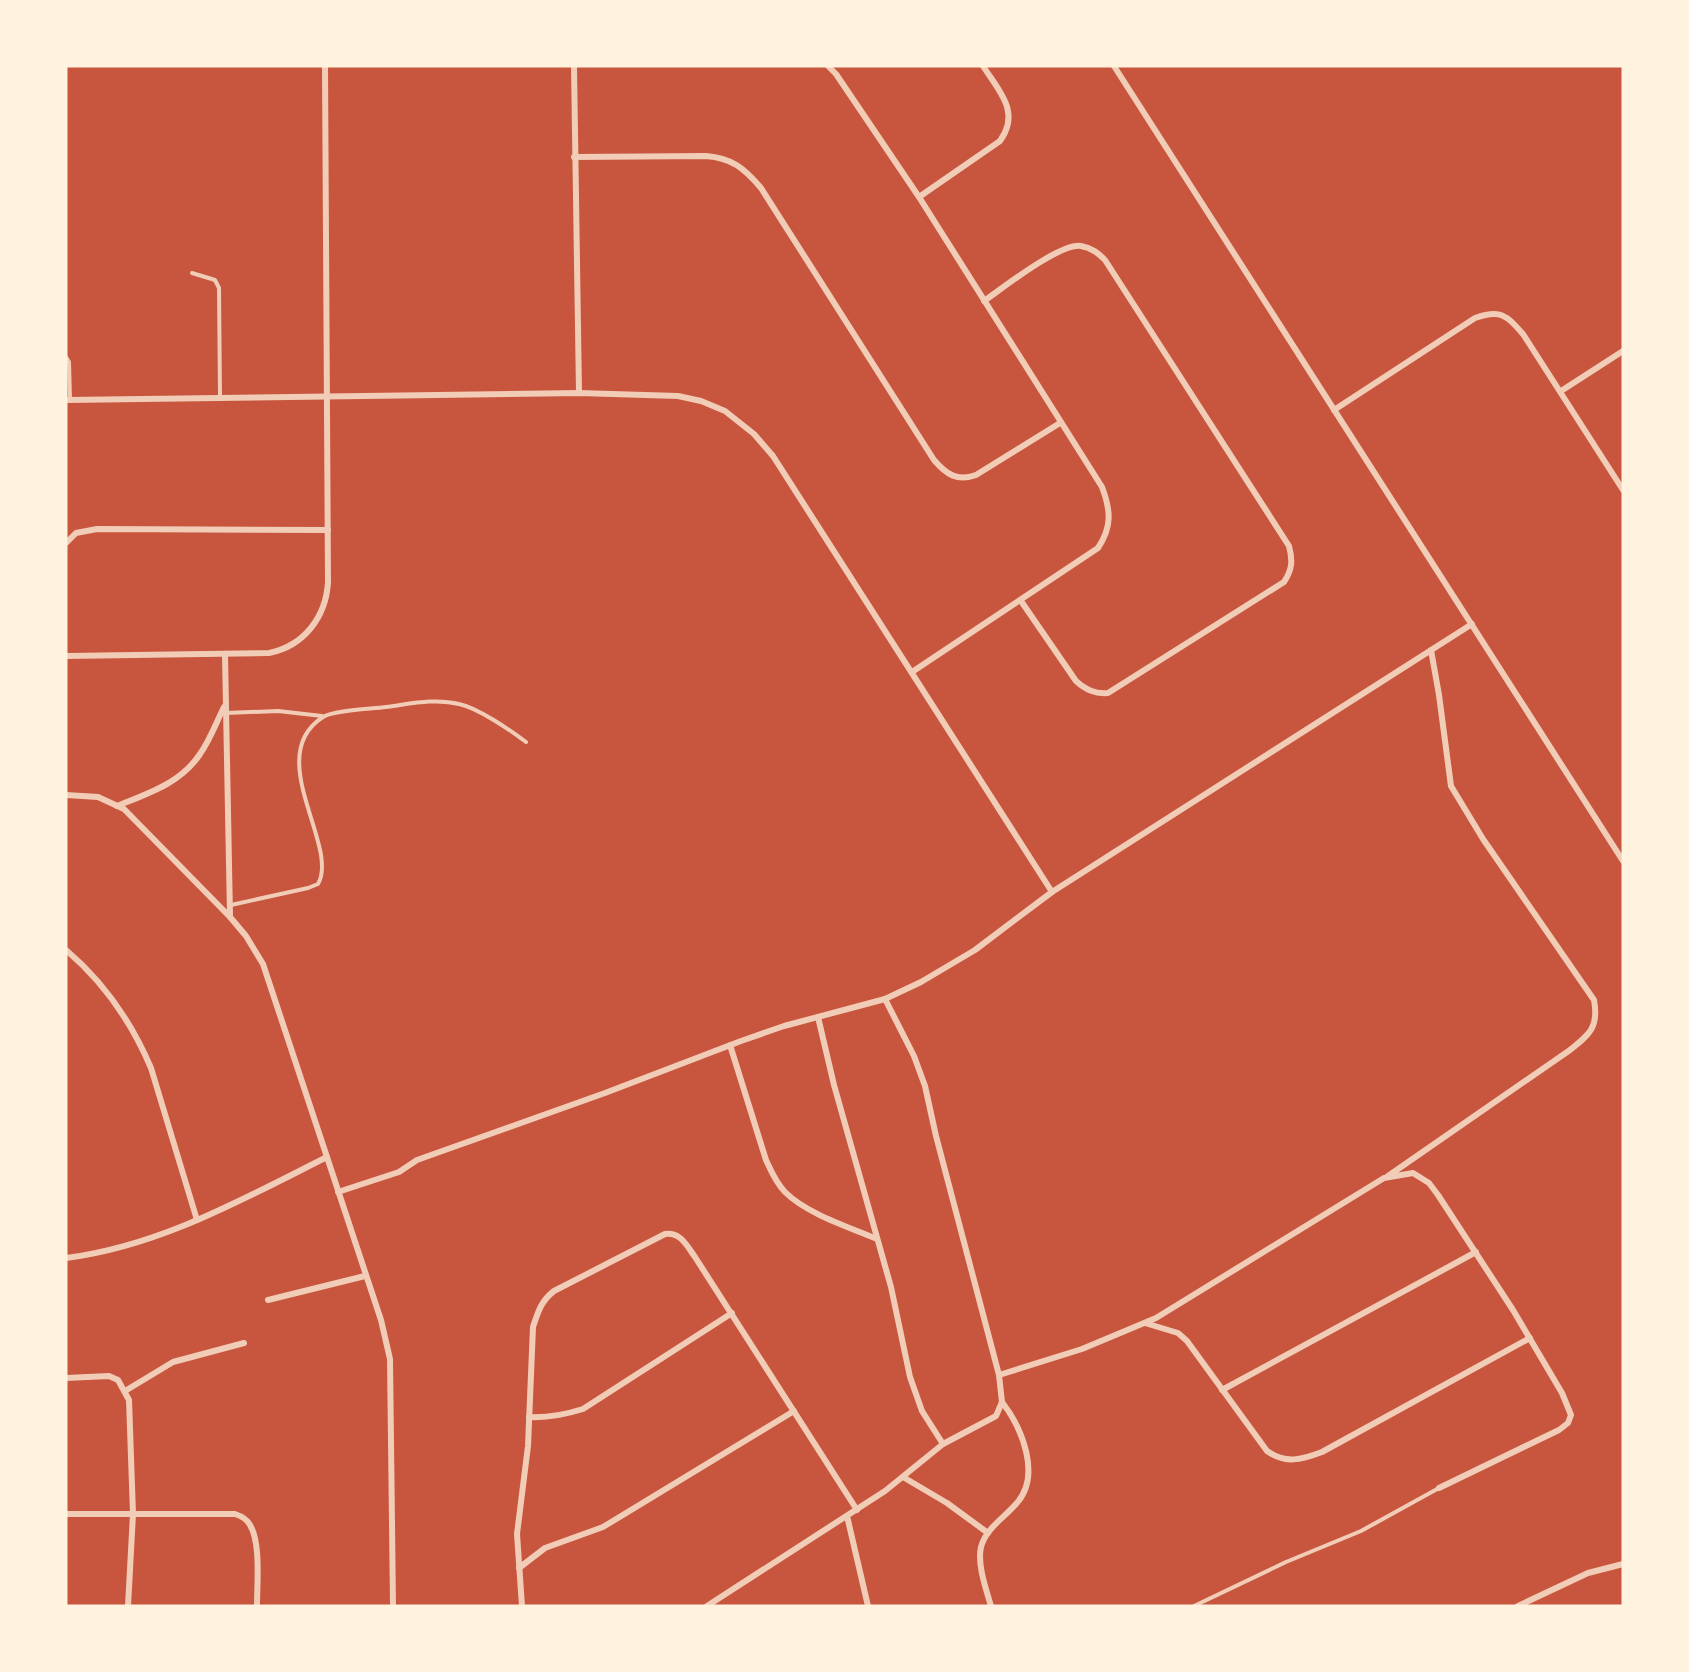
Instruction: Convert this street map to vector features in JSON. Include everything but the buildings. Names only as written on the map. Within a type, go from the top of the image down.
[{"type":"street","points":[[66,656],[225,655],[279,651],[298,640],[318,621],[327,596],[328,530],[325,66]]},
{"type":"street","points":[[574,66],[579,393]]},
{"type":"street","points":[[828,66],[836,74],[919,197],[1102,487],[1110,508],[1110,522],[1098,548],[912,672]]},
{"type":"street","points":[[919,197],[1000,141],[1007,132],[1010,122],[1009,111],[983,66]]},
{"type":"street","points":[[1114,66],[1623,861]]},
{"type":"street","points":[[574,157],[722,157],[733,162],[752,177],[934,460],[949,475],[967,478],[976,475],[1060,423]]},
{"type":"street","points":[[984,300],[1061,249],[1079,246],[1096,252],[1105,260],[1289,546],[1291,555],[1290,572],[1284,582],[1108,693],[1092,692],[1076,681],[1021,601]]},
{"type":"street","points":[[1334,410],[1475,318],[1499,313],[1508,318],[1522,334],[1623,490]]},
{"type":"street","points":[[1561,391],[1623,351]]},
{"type":"street","points":[[68,400],[579,393],[678,396],[725,411],[743,424],[773,456],[1052,892]]},
{"type":"street","points":[[66,543],[76,533],[85,530],[328,530]]},
{"type":"street","points":[[338,1192],[399,1172],[417,1160],[605,1093],[730,1045],[818,1017],[885,999],[921,982],[975,950],[1052,892],[1472,624]]},
{"type":"street","points":[[999,1375],[1082,1349],[1145,1323],[1186,1301],[1384,1178],[1590,1034],[1596,1014],[1594,1000],[1483,838],[1451,786],[1431,650]]},
{"type":"street","points":[[225,655],[230,917]]},
{"type":"street","points":[[117,806],[161,788],[180,777],[200,754],[226,704]]},
{"type":"street","points":[[66,795],[98,797],[124,809],[230,917],[246,936],[263,964],[381,1320],[390,1359],[393,1606]]},
{"type":"street","points":[[66,950],[84,965],[113,998],[142,1047],[151,1068],[197,1220]]},
{"type":"street","points":[[885,999],[914,1056],[925,1086],[999,1375],[1002,1402],[1016,1423],[1029,1469],[1026,1491],[1017,1504],[988,1533],[981,1546],[980,1556],[990,1606]]},
{"type":"street","points":[[818,1017],[834,1085],[891,1287],[916,1396],[922,1411],[943,1443]]},
{"type":"street","points":[[730,1045],[766,1160],[774,1177],[785,1192],[803,1206],[877,1239]]},
{"type":"street","points":[[66,1258],[111,1251],[163,1235],[327,1158]]},
{"type":"street","points":[[1384,1178],[1413,1173],[1423,1177],[1438,1195],[1530,1338],[1562,1393],[1571,1415],[1568,1423],[1560,1430],[1439,1488]]},
{"type":"street","points":[[522,1606],[517,1534],[526,1468],[533,1328],[543,1299],[665,1234],[679,1235],[695,1257],[856,1510]]},
{"type":"street","points":[[1222,1390],[1476,1252]]},
{"type":"street","points":[[268,1300],[365,1276]]},
{"type":"street","points":[[529,1417],[555,1417],[583,1409],[732,1313]]},
{"type":"street","points":[[1145,1323],[1178,1333],[1187,1341],[1267,1451],[1276,1457],[1290,1460],[1300,1460],[1322,1452],[1530,1338]]},
{"type":"street","points":[[125,1391],[173,1362],[244,1343]]},
{"type":"street","points":[[66,1378],[109,1376],[118,1380],[129,1400],[133,1514],[128,1606]]},
{"type":"street","points":[[707,1606],[856,1510],[903,1477],[943,1443],[996,1416],[1002,1402]]},
{"type":"street","points":[[519,1568],[545,1548],[603,1527],[794,1411]]},
{"type":"street","points":[[903,1477],[947,1503],[988,1533]]},
{"type":"street","points":[[66,1514],[235,1514],[242,1517],[249,1522],[256,1544],[257,1606]]},
{"type":"street","points":[[847,1516],[868,1606]]},
{"type":"street","points":[[1518,1606],[1588,1573],[1623,1564]]},
{"type":"lane","points":[[192,273],[215,280],[219,288],[220,398]]},
{"type":"lane","points":[[66,357],[69,362],[68,400]]},
{"type":"lane","points":[[226,713],[278,711],[323,716],[419,703],[449,702],[461,704],[495,721],[526,742]]},
{"type":"lane","points":[[230,905],[308,888],[318,884],[322,876],[322,861],[301,782],[300,764],[302,746],[309,731],[323,716]]},
{"type":"lane","points":[[1194,1606],[1286,1562],[1361,1531],[1439,1488]]}]
